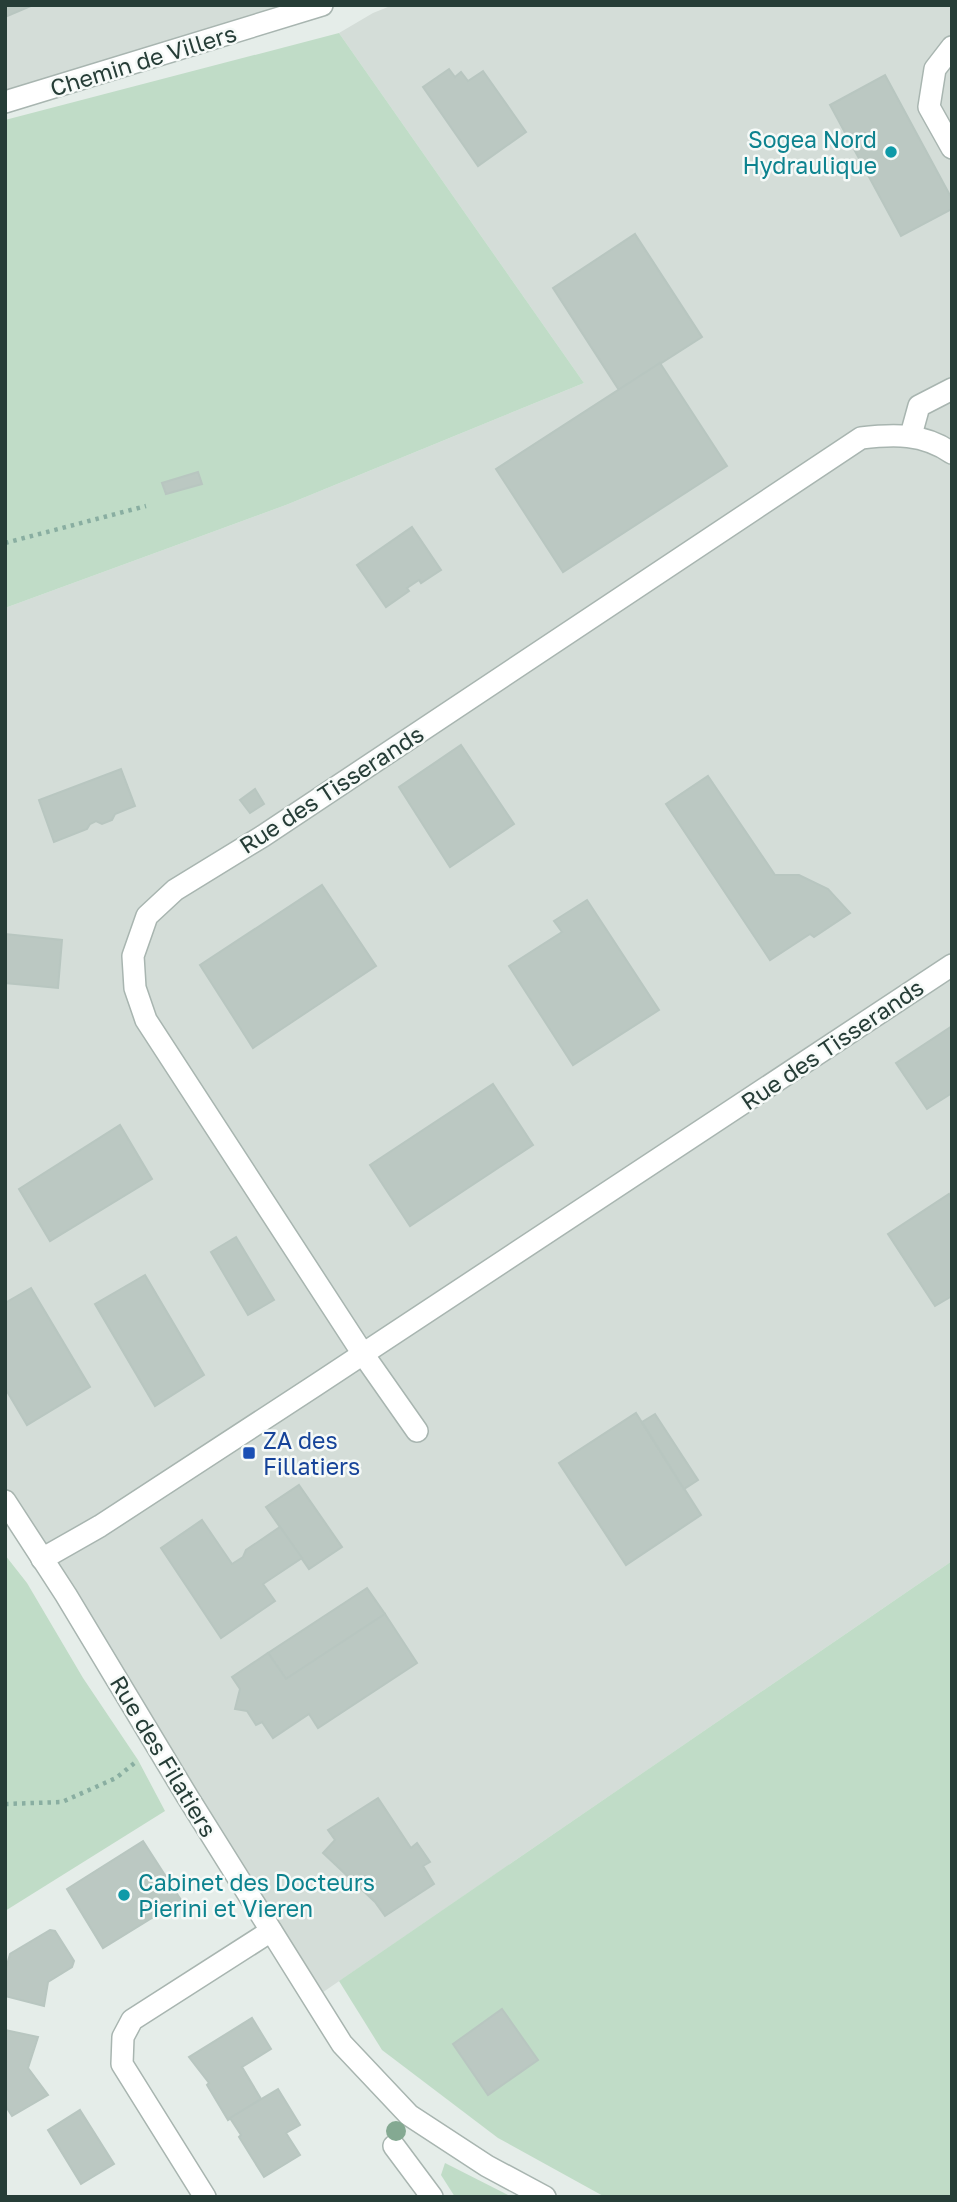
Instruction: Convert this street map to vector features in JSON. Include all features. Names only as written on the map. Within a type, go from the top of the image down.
[{"type":"street","name":"Chemin de Villers","points":[[5,102],[321,5]]},
{"type":"street","points":[[952,47],[935,69],[929,107],[952,148]]},
{"type":"street","points":[[911,435],[919,406],[952,389]]},
{"type":"street","name":"Rue des Tisserands","points":[[417,1431],[363,1354],[146,1020],[135,988],[133,956],[147,916],[175,890],[263,836],[861,438],[911,435],[952,453]]},
{"type":"street","name":"Rue des Tisserands","points":[[43,1559],[100,1526],[952,965]]},
{"type":"street","name":"Rue des Filatiers","points":[[5,1501],[342,2043],[409,2115],[487,2166],[545,2197]]},
{"type":"street","points":[[205,2197],[122,2063],[123,2037],[132,2020],[271,1931]]},
{"type":"street","points":[[394,2146],[432,2197]]},
{"type":"path","points":[[5,543],[146,506]]},
{"type":"path","points":[[5,1804],[62,1802],[116,1778],[157,1745]]},
{"type":"shaded area","points":[[5,5],[322,5],[5,102]]},
{"type":"shaded area","points":[[393,5],[952,5],[952,1561],[313,1999],[5,1501],[5,608],[286,505],[584,383],[339,33],[373,13]]},
{"type":"green space","points":[[339,33],[584,383],[286,505],[5,608],[5,120]]},
{"type":"green space","points":[[5,1555],[27,1583],[83,1678],[138,1760],[165,1811],[5,1911]]},
{"type":"green space","points":[[952,1561],[952,2197],[605,2197],[498,2138],[382,2050],[339,1981]]},
{"type":"green space","points":[[445,2163],[512,2197],[455,2197],[441,2175]]},
{"type":"building","points":[[5,5],[33,5],[5,17]]},
{"type":"building","points":[[449,69],[455,77],[461,72],[468,81],[483,71],[526,132],[478,166],[423,87]]},
{"type":"building","name":"Sogea Nord Hydraulique","points":[[885,75],[952,199],[952,209],[901,236],[830,105]]},
{"type":"building","points":[[635,234],[702,337],[619,390],[553,288]]},
{"type":"building","points":[[660,363],[727,466],[563,572],[496,469]]},
{"type":"building","points":[[198,472],[202,484],[166,494],[162,483]]},
{"type":"building","points":[[412,527],[441,570],[421,583],[419,580],[407,588],[409,591],[386,607],[357,565]]},
{"type":"building","points":[[461,745],[514,824],[450,867],[399,787]]},
{"type":"building","points":[[121,769],[135,806],[115,814],[112,820],[102,824],[96,821],[87,829],[54,842],[39,800]]},
{"type":"building","points":[[708,776],[775,875],[799,875],[828,889],[850,913],[814,937],[810,934],[770,960],[666,804]]},
{"type":"building","points":[[255,789],[264,804],[250,813],[240,800]]},
{"type":"building","points":[[322,885],[376,966],[253,1048],[200,965]]},
{"type":"building","points":[[587,900],[659,1010],[573,1065],[509,966],[562,932],[554,921]]},
{"type":"building","points":[[5,934],[62,940],[58,988],[5,983]]},
{"type":"building","points":[[952,1026],[952,1093],[927,1109],[896,1063]]},
{"type":"building","points":[[493,1084],[533,1145],[410,1226],[370,1165]]},
{"type":"building","points":[[120,1125],[152,1179],[50,1241],[19,1189]]},
{"type":"building","points":[[949,1194],[952,1199],[952,1296],[935,1306],[888,1234]]},
{"type":"building","points":[[236,1237],[274,1300],[248,1315],[211,1252]]},
{"type":"building","points":[[145,1275],[204,1375],[155,1406],[95,1304]]},
{"type":"building","points":[[31,1288],[90,1387],[27,1425],[5,1388],[5,1303]]},
{"type":"building","points":[[636,1413],[701,1515],[626,1565],[559,1463]]},
{"type":"building","points":[[655,1414],[698,1480],[684,1489],[642,1422]]},
{"type":"building","points":[[299,1485],[342,1547],[309,1569],[266,1507]]},
{"type":"building","points":[[202,1520],[232,1564],[243,1557],[246,1550],[280,1527],[302,1558],[263,1584],[275,1601],[221,1638],[161,1548]]},
{"type":"building","points":[[367,1588],[385,1614],[286,1679],[268,1653]]},
{"type":"building","points":[[385,1614],[417,1663],[318,1728],[309,1714],[273,1738],[262,1722],[256,1725],[247,1711],[235,1709],[240,1689],[232,1677],[268,1653],[286,1679]]},
{"type":"building","points":[[378,1798],[411,1848],[417,1843],[430,1862],[423,1866],[434,1884],[385,1916],[375,1902],[323,1853],[335,1840],[328,1830]]},
{"type":"building","name":"Cabinet des Docteurs Pierini et Vieren","points":[[143,1841],[181,1900],[103,1948],[67,1889]]},
{"type":"building","points":[[50,1930],[55,1931],[74,1961],[72,1967],[48,1982],[44,2006],[5,1996],[5,1973],[10,1954]]},
{"type":"building","points":[[502,2009],[538,2060],[488,2095],[453,2044]]},
{"type":"building","points":[[252,2018],[271,2049],[242,2067],[261,2099],[228,2120],[207,2085],[209,2083],[189,2057]]},
{"type":"building","points":[[5,2030],[38,2037],[28,2068],[48,2095],[12,2116],[5,2105]]},
{"type":"building","points":[[278,2089],[300,2125],[286,2133],[300,2155],[264,2177],[230,2118]]},
{"type":"building","points":[[80,2110],[114,2164],[81,2184],[48,2130]]},
{"type":"place","name":"Sogea Nord Hydraulique","points":[[891,152]]},
{"type":"place","name":"ZA des Fillatiers","points":[[249,1453]]},
{"type":"place","name":"Cabinet des Docteurs Pierini et Vieren","points":[[124,1895]]}]
